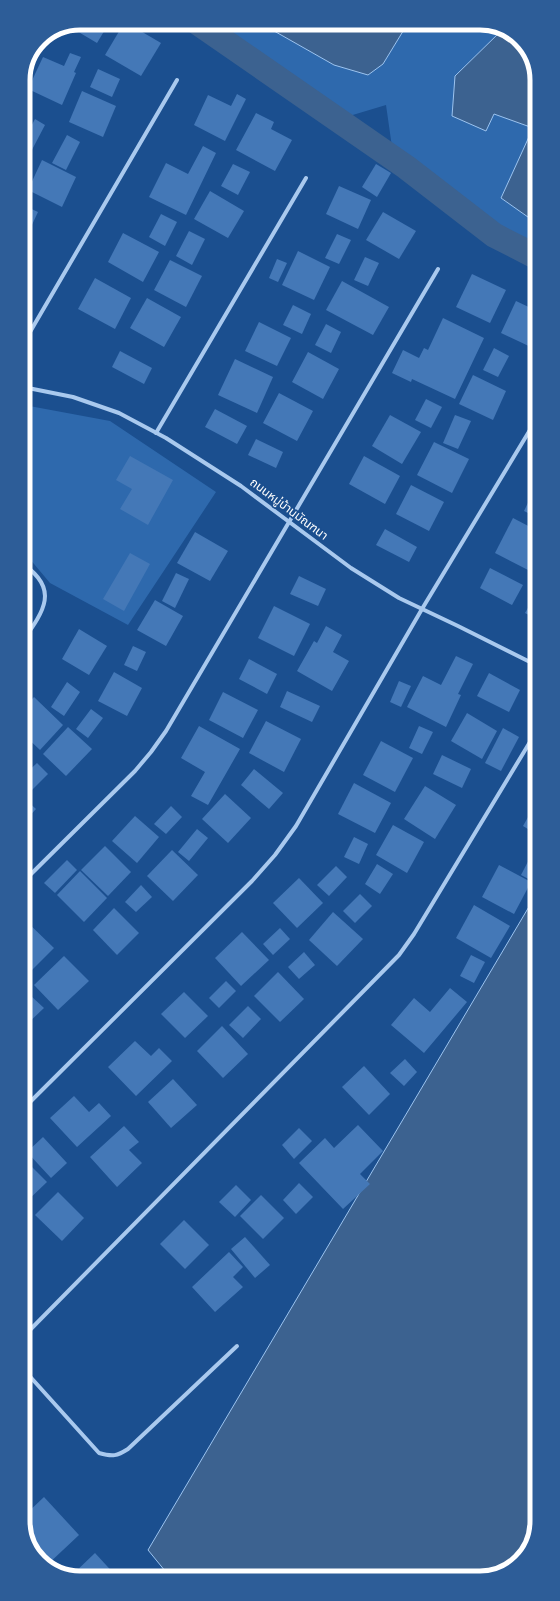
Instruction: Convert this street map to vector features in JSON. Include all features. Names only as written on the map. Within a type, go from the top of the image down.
[{"type":"street","points":[[30,332],[177,80]]},
{"type":"street","points":[[156,433],[306,178]]},
{"type":"street","points":[[30,876],[151,752],[183,703],[290,523],[438,269]]},
{"type":"street","name":"ถนนหมู่บ้านมัณฑนา","points":[[30,389],[73,397],[119,413],[156,433],[241,486],[351,568],[399,598],[530,662]]},
{"type":"street","points":[[30,1102],[252,881],[275,855],[296,826],[422,609],[530,430]]},
{"type":"street","points":[[30,570],[42,581],[46,594],[44,607],[30,629]]},
{"type":"street","points":[[30,1330],[399,955],[414,934],[530,742]]},
{"type":"street","points":[[30,1377],[99,1453],[111,1457],[128,1449],[237,1346]]},
{"type":"shaded area","points":[[222,30],[272,30],[334,65],[383,64],[404,30],[483,30],[498,34],[455,76],[486,130],[494,114],[530,127],[530,136],[501,198],[530,218],[530,245],[470,209],[392,147],[386,105],[346,117]]},
{"type":"shaded area","points":[[272,30],[404,30],[383,64],[368,75],[334,65]]},
{"type":"shaded area","points":[[498,34],[510,40],[522,52],[530,73],[530,127],[494,114],[486,131],[452,116],[455,76]]},
{"type":"shaded area","points":[[530,135],[530,218],[501,198]]},
{"type":"shaded area","points":[[30,406],[110,421],[216,492],[128,625],[50,583],[30,559]]},
{"type":"shaded area","points":[[530,905],[530,1528],[525,1543],[520,1551],[508,1563],[487,1571],[165,1571],[148,1550]]},
{"type":"building","points":[[76,30],[105,30],[97,43]]},
{"type":"building","points":[[120,30],[139,30],[161,43],[141,76],[105,55]]},
{"type":"building","points":[[70,53],[81,57],[74,72],[76,73],[62,105],[30,90],[30,85],[43,57],[64,66]]},
{"type":"building","points":[[98,69],[120,79],[112,97],[90,87]]},
{"type":"building","points":[[82,91],[116,106],[103,137],[69,122]]},
{"type":"building","points":[[237,94],[246,99],[225,141],[194,125],[208,95],[231,106]]},
{"type":"building","points":[[256,113],[274,122],[271,129],[292,140],[275,171],[236,150]]},
{"type":"building","points":[[35,119],[45,125],[30,154],[30,129]]},
{"type":"building","points":[[67,135],[80,142],[66,170],[52,163]]},
{"type":"building","points":[[203,146],[216,153],[186,215],[149,197],[166,163],[188,174]]},
{"type":"building","points":[[42,160],[76,177],[62,207],[30,191],[30,186]]},
{"type":"building","points":[[233,164],[250,172],[238,195],[221,186]]},
{"type":"building","points":[[376,164],[391,173],[377,197],[362,187]]},
{"type":"building","points":[[339,186],[371,200],[358,229],[326,214]]},
{"type":"building","points":[[210,191],[244,211],[228,238],[194,219]]},
{"type":"building","points":[[30,208],[38,212],[30,229]]},
{"type":"building","points":[[383,212],[416,231],[399,259],[366,240]]},
{"type":"building","points":[[161,214],[177,222],[165,246],[149,237]]},
{"type":"building","points":[[189,231],[205,239],[192,265],[176,256]]},
{"type":"building","points":[[123,233],[159,252],[143,282],[108,262]]},
{"type":"building","points":[[337,234],[351,240],[339,264],[325,258]]},
{"type":"building","points":[[298,251],[330,267],[314,300],[282,285]]},
{"type":"building","points":[[365,257],[379,263],[368,286],[354,280]]},
{"type":"building","points":[[277,259],[287,263],[278,282],[269,278]]},
{"type":"building","points":[[170,260],[202,276],[186,307],[154,290]]},
{"type":"building","points":[[472,274],[506,290],[490,323],[456,307]]},
{"type":"building","points":[[95,278],[131,298],[115,329],[78,309]]},
{"type":"building","points":[[342,281],[389,307],[373,335],[326,310]]},
{"type":"building","points":[[147,298],[181,317],[164,347],[130,328]]},
{"type":"building","points":[[516,301],[530,308],[530,347],[501,333]]},
{"type":"building","points":[[293,305],[311,314],[302,334],[283,325]]},
{"type":"building","points":[[443,318],[484,338],[455,399],[412,379],[411,382],[392,373],[403,350],[419,358],[424,348],[428,350]]},
{"type":"building","points":[[259,322],[291,338],[277,366],[245,351]]},
{"type":"building","points":[[326,324],[341,332],[331,353],[315,345]]},
{"type":"building","points":[[494,348],[509,356],[498,377],[483,370]]},
{"type":"building","points":[[120,351],[152,368],[144,384],[112,367]]},
{"type":"building","points":[[308,352],[339,369],[323,399],[292,382]]},
{"type":"building","points":[[235,359],[273,377],[257,413],[218,395]]},
{"type":"building","points":[[473,375],[506,391],[493,420],[459,404]]},
{"type":"building","points":[[279,393],[313,411],[297,441],[263,423]]},
{"type":"building","points":[[426,399],[442,407],[431,428],[415,420]]},
{"type":"building","points":[[215,409],[247,426],[237,444],[205,427]]},
{"type":"building","points":[[390,415],[421,432],[402,464],[372,446]]},
{"type":"building","points":[[455,415],[471,421],[458,449],[443,443]]},
{"type":"building","points":[[256,439],[283,452],[276,468],[248,455]]},
{"type":"building","points":[[434,442],[469,459],[452,493],[417,475]]},
{"type":"building","points":[[130,456],[173,480],[148,525],[120,509],[132,489],[116,480]]},
{"type":"building","points":[[364,456],[400,476],[385,504],[349,484]]},
{"type":"building","points":[[411,485],[444,502],[429,531],[396,514]]},
{"type":"building","points":[[530,498],[530,514],[524,511]]},
{"type":"building","points":[[513,518],[530,527],[530,571],[495,553]]},
{"type":"building","points":[[385,529],[417,547],[409,562],[376,545]]},
{"type":"building","points":[[195,532],[228,551],[210,581],[177,563]]},
{"type":"building","points":[[130,553],[150,564],[124,611],[103,599]]},
{"type":"building","points":[[490,568],[523,585],[512,605],[480,588]]},
{"type":"building","points":[[176,573],[189,579],[175,608],[162,601]]},
{"type":"building","points":[[299,576],[326,589],[318,606],[290,594]]},
{"type":"building","points":[[155,600],[183,616],[166,646],[137,630]]},
{"type":"building","points":[[530,604],[530,616],[525,613]]},
{"type":"building","points":[[274,606],[310,624],[294,656],[258,638]]},
{"type":"building","points":[[326,626],[342,635],[333,652],[349,661],[332,691],[297,671],[314,641],[317,643]]},
{"type":"building","points":[[79,629],[107,646],[89,675],[62,659]]},
{"type":"building","points":[[133,646],[146,652],[137,671],[124,665]]},
{"type":"building","points":[[456,656],[473,664],[458,694],[461,695],[446,727],[407,707],[423,676],[441,685]]},
{"type":"building","points":[[249,659],[277,674],[267,694],[239,679]]},
{"type":"building","points":[[114,672],[142,688],[127,716],[98,701]]},
{"type":"building","points":[[489,673],[520,690],[509,712],[477,696]]},
{"type":"building","points":[[399,681],[411,686],[401,707],[390,702]]},
{"type":"building","points":[[67,682],[80,692],[64,716],[51,707]]},
{"type":"building","points":[[287,691],[320,706],[312,722],[280,707]]},
{"type":"building","points":[[223,692],[258,710],[243,738],[209,720]]},
{"type":"building","points":[[34,697],[63,725],[40,750],[30,741],[30,701]]},
{"type":"building","points":[[91,709],[103,718],[88,738],[76,729]]},
{"type":"building","points":[[467,713],[497,731],[482,759],[451,741]]},
{"type":"building","points":[[266,721],[301,739],[284,772],[249,753]]},
{"type":"building","points":[[199,726],[240,749],[208,805],[191,796],[205,772],[181,758]]},
{"type":"building","points":[[419,726],[433,732],[422,754],[409,748]]},
{"type":"building","points":[[68,727],[92,749],[66,776],[43,754]]},
{"type":"building","points":[[503,728],[519,737],[501,771],[485,763]]},
{"type":"building","points":[[381,741],[413,758],[395,792],[363,775]]},
{"type":"building","points":[[442,755],[471,769],[462,788],[433,774]]},
{"type":"building","points":[[37,763],[48,774],[30,792],[30,769]]},
{"type":"building","points":[[254,769],[283,793],[269,809],[241,785]]},
{"type":"building","points":[[354,783],[391,803],[375,833],[338,814]]},
{"type":"building","points":[[425,786],[456,805],[435,839],[404,819]]},
{"type":"building","points":[[225,794],[251,818],[228,843],[202,819]]},
{"type":"building","points":[[30,804],[36,809],[30,816]]},
{"type":"building","points":[[171,806],[182,817],[166,834],[154,824]]},
{"type":"building","points":[[530,814],[530,830],[523,826]]},
{"type":"building","points":[[135,816],[159,837],[137,863],[112,841]]},
{"type":"building","points":[[393,825],[424,842],[407,873],[376,855]]},
{"type":"building","points":[[197,829],[208,838],[189,861],[178,852]]},
{"type":"building","points":[[354,837],[368,844],[359,864],[344,857]]},
{"type":"building","points":[[105,846],[131,872],[108,896],[81,870]]},
{"type":"building","points":[[172,850],[198,875],[173,901],[147,876]]},
{"type":"building","points":[[530,858],[530,880],[521,875]]},
{"type":"building","points":[[67,860],[77,870],[55,893],[44,883]]},
{"type":"building","points":[[377,864],[393,874],[380,894],[365,884]]},
{"type":"building","points":[[499,865],[530,881],[514,914],[482,897]]},
{"type":"building","points":[[336,866],[347,877],[329,896],[317,885]]},
{"type":"building","points":[[80,871],[107,898],[84,922],[57,895]]},
{"type":"building","points":[[299,878],[323,903],[297,928],[273,903]]},
{"type":"building","points":[[141,885],[152,897],[136,912],[125,902]]},
{"type":"building","points":[[360,894],[372,906],[355,923],[343,911]]},
{"type":"building","points":[[474,905],[510,926],[491,958],[456,938]]},
{"type":"building","points":[[114,908],[139,933],[117,955],[93,930]]},
{"type":"building","points":[[333,912],[363,939],[337,966],[309,940]]},
{"type":"building","points":[[30,925],[54,948],[30,972]]},
{"type":"building","points":[[280,928],[290,939],[273,955],[263,944]]},
{"type":"building","points":[[242,932],[269,960],[241,986],[215,958]]},
{"type":"building","points":[[304,952],[315,965],[299,979],[288,967]]},
{"type":"building","points":[[471,955],[485,962],[474,983],[460,976]]},
{"type":"building","points":[[64,956],[89,981],[58,1010],[34,985]]},
{"type":"building","points":[[278,972],[304,999],[280,1022],[254,996]]},
{"type":"building","points":[[226,981],[236,991],[219,1008],[209,998]]},
{"type":"building","points":[[450,988],[467,1002],[424,1053],[391,1025],[414,998],[430,1012]]},
{"type":"building","points":[[184,992],[208,1016],[185,1038],[161,1014]]},
{"type":"building","points":[[31,996],[44,1008],[30,1021]]},
{"type":"building","points":[[248,1006],[261,1019],[243,1038],[229,1025]]},
{"type":"building","points":[[222,1026],[248,1054],[223,1078],[197,1051]]},
{"type":"building","points":[[135,1041],[151,1056],[159,1048],[172,1061],[136,1096],[108,1067]]},
{"type":"building","points":[[405,1059],[417,1072],[404,1086],[390,1073]]},
{"type":"building","points":[[364,1066],[390,1094],[369,1115],[342,1087]]},
{"type":"building","points":[[173,1079],[197,1105],[171,1128],[148,1102]]},
{"type":"building","points":[[74,1096],[89,1112],[99,1103],[111,1116],[77,1147],[50,1118]]},
{"type":"building","points":[[358,1125],[383,1151],[360,1174],[370,1184],[343,1209],[299,1163],[325,1138],[334,1148]]},
{"type":"building","points":[[124,1126],[139,1142],[129,1150],[142,1163],[117,1187],[90,1157]]},
{"type":"building","points":[[299,1128],[312,1141],[294,1159],[282,1145]]},
{"type":"building","points":[[43,1137],[67,1163],[51,1178],[30,1155],[30,1149]]},
{"type":"building","points":[[30,1165],[47,1182],[30,1198]]},
{"type":"building","points":[[299,1183],[313,1197],[296,1214],[283,1200]]},
{"type":"building","points":[[236,1185],[251,1200],[235,1217],[219,1202]]},
{"type":"building","points":[[58,1192],[84,1218],[62,1241],[35,1215]]},
{"type":"building","points":[[261,1195],[284,1218],[263,1239],[240,1216]]},
{"type":"building","points":[[184,1220],[209,1245],[185,1269],[160,1244]]},
{"type":"building","points":[[245,1237],[270,1265],[255,1278],[231,1249]]},
{"type":"building","points":[[229,1252],[243,1267],[233,1277],[243,1287],[215,1312],[192,1287]]},
{"type":"building","points":[[44,1497],[79,1535],[51,1561],[38,1549],[35,1543],[30,1528],[30,1510]]},
{"type":"building","points":[[95,1553],[112,1571],[77,1571]]},
{"type":"waterway","points":[[208,30],[406,167],[494,235],[530,253]]}]
